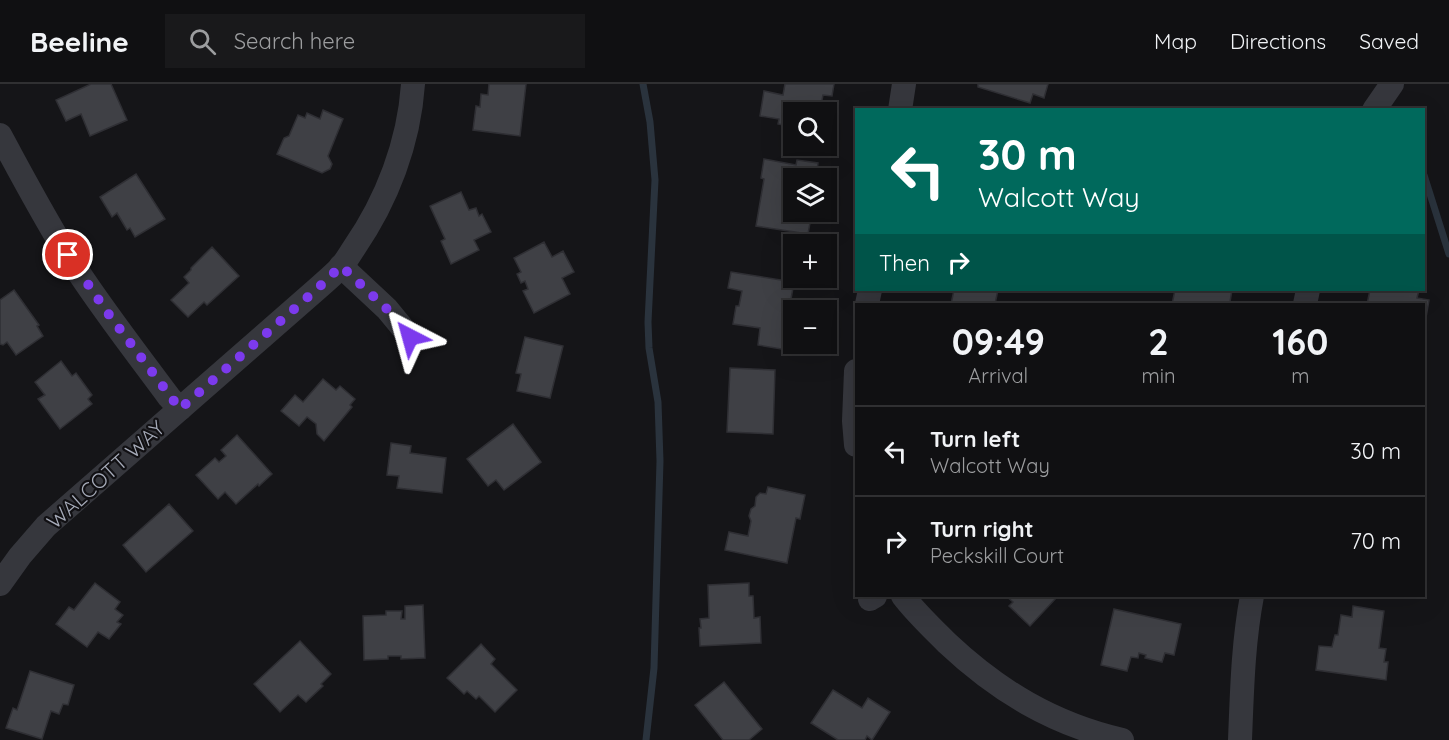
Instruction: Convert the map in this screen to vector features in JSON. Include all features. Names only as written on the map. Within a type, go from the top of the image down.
[{"type":"street","name":"WALCOTT WAY","points":[[0,584],[46,526],[341,266],[366,231],[396,167],[411,110],[412,84]]},
{"type":"street","points":[[900,108],[904,84]]},
{"type":"street","points":[[1375,108],[1392,84]]},
{"type":"street","points":[[0,135],[77,270],[180,409]]},
{"type":"street","points":[[341,266],[387,309],[410,337]]},
{"type":"street","points":[[855,396],[855,433]]},
{"type":"street","points":[[904,597],[915,612],[962,657],[999,687],[1051,716],[1083,729],[1122,740]]},
{"type":"street","points":[[1240,740],[1243,662],[1252,597]]},
{"type":"building","points":[[91,84],[111,84],[127,120],[90,136],[81,114],[66,121],[56,100]]},
{"type":"building","points":[[489,84],[526,84],[520,136],[473,130],[476,106],[480,107],[481,94],[488,95]]},
{"type":"building","points":[[785,84],[834,84],[832,96],[823,95],[822,102],[783,102],[783,125],[778,124],[779,119],[760,116],[764,91],[783,95]]},
{"type":"building","points":[[978,84],[1048,84],[1044,98],[1033,94],[1030,103],[978,87]]},
{"type":"building","points":[[323,110],[343,119],[328,156],[332,164],[330,169],[322,173],[277,154],[284,138],[289,136],[298,115],[305,118],[307,113],[320,119]]},
{"type":"building","points":[[764,159],[796,165],[797,160],[818,163],[817,168],[783,168],[783,222],[810,222],[808,234],[756,226],[764,179],[761,178]]},
{"type":"building","points":[[136,174],[165,219],[135,237],[130,228],[127,230],[117,213],[112,217],[100,197]]},
{"type":"building","points":[[461,192],[469,210],[476,208],[479,216],[482,214],[491,232],[474,240],[479,250],[451,264],[441,241],[445,239],[430,206]]},
{"type":"building","points":[[544,242],[552,257],[563,251],[574,272],[562,278],[570,294],[534,313],[523,291],[528,289],[525,281],[521,283],[517,274],[521,272],[514,258]]},
{"type":"building","points":[[212,247],[239,276],[207,305],[204,302],[188,317],[171,300],[189,283],[184,277]]},
{"type":"building","points":[[731,272],[783,280],[783,288],[793,288],[791,300],[783,300],[783,349],[758,345],[760,328],[733,324],[736,306],[739,306],[742,291],[728,288]]},
{"type":"building","points":[[14,290],[39,325],[37,326],[43,336],[16,355],[7,342],[0,344],[0,300]]},
{"type":"building","points":[[954,291],[998,291],[995,303],[951,303]]},
{"type":"building","points":[[1175,291],[1232,291],[1230,302],[1234,303],[1172,303]]},
{"type":"building","points":[[1370,291],[1419,291],[1417,298],[1429,300],[1425,323],[1425,303],[1367,303]]},
{"type":"building","points":[[525,337],[563,346],[550,398],[517,391],[521,374],[516,373]]},
{"type":"building","points":[[61,361],[72,376],[76,373],[92,395],[88,399],[92,404],[60,429],[38,399],[45,395],[35,382]]},
{"type":"building","points":[[730,368],[775,370],[773,434],[727,432]]},
{"type":"building","points":[[323,379],[336,390],[340,386],[355,399],[350,405],[352,407],[324,441],[317,434],[316,424],[307,417],[299,426],[281,411],[295,395],[303,402]]},
{"type":"building","points":[[513,424],[541,462],[504,490],[496,480],[488,486],[467,459]]},
{"type":"building","points":[[237,435],[272,474],[236,504],[225,492],[218,499],[196,475],[215,458],[219,462],[226,456],[221,450]]},
{"type":"building","points":[[391,443],[411,446],[410,453],[446,458],[442,493],[397,488],[399,476],[387,475]]},
{"type":"building","points":[[768,487],[805,495],[800,519],[796,518],[787,563],[725,550],[729,532],[748,536],[751,509],[755,506],[756,497],[760,493],[766,494]]},
{"type":"building","points":[[169,504],[193,531],[146,572],[123,545]]},
{"type":"building","points":[[95,583],[120,602],[115,609],[123,615],[117,622],[121,624],[109,639],[98,632],[87,647],[56,624],[69,607],[74,610]]},
{"type":"building","points":[[749,583],[749,596],[753,596],[754,618],[760,617],[761,643],[700,646],[700,619],[709,618],[708,585]]},
{"type":"building","points":[[1007,597],[1057,597],[1030,626],[1009,606],[1013,602]]},
{"type":"building","points":[[423,605],[425,658],[401,659],[401,656],[388,656],[388,659],[364,660],[363,616],[386,615],[386,611],[402,611],[401,619],[405,619],[405,606]]},
{"type":"building","points":[[1353,606],[1384,611],[1379,648],[1386,649],[1384,662],[1388,662],[1386,680],[1316,670],[1319,646],[1332,647],[1335,635],[1338,635],[1341,615],[1352,617]]},
{"type":"building","points":[[1114,609],[1181,624],[1174,655],[1165,653],[1162,662],[1145,658],[1146,655],[1139,653],[1138,658],[1131,657],[1127,671],[1101,665]]},
{"type":"building","points":[[300,641],[331,674],[321,684],[323,686],[306,702],[298,695],[280,712],[254,684]]},
{"type":"building","points":[[481,644],[495,659],[491,664],[517,690],[495,712],[479,696],[476,699],[467,691],[464,694],[447,678]]},
{"type":"building","points":[[30,671],[74,685],[68,705],[63,704],[59,714],[51,711],[42,739],[6,728],[13,708],[17,710]]},
{"type":"building","points":[[724,682],[762,729],[749,740],[723,740],[695,705]]},
{"type":"building","points":[[833,690],[862,708],[868,698],[890,712],[872,740],[867,736],[865,740],[838,740],[811,723]]},
{"type":"waterway","points":[[643,84],[650,122],[655,180],[648,322],[649,348],[658,402],[660,461],[654,668],[646,740]]},
{"type":"waterway","points":[[1425,178],[1449,254]]},
{"type":"route","points":[[68,255],[107,312],[180,409],[341,266],[387,309],[410,337]]}]
